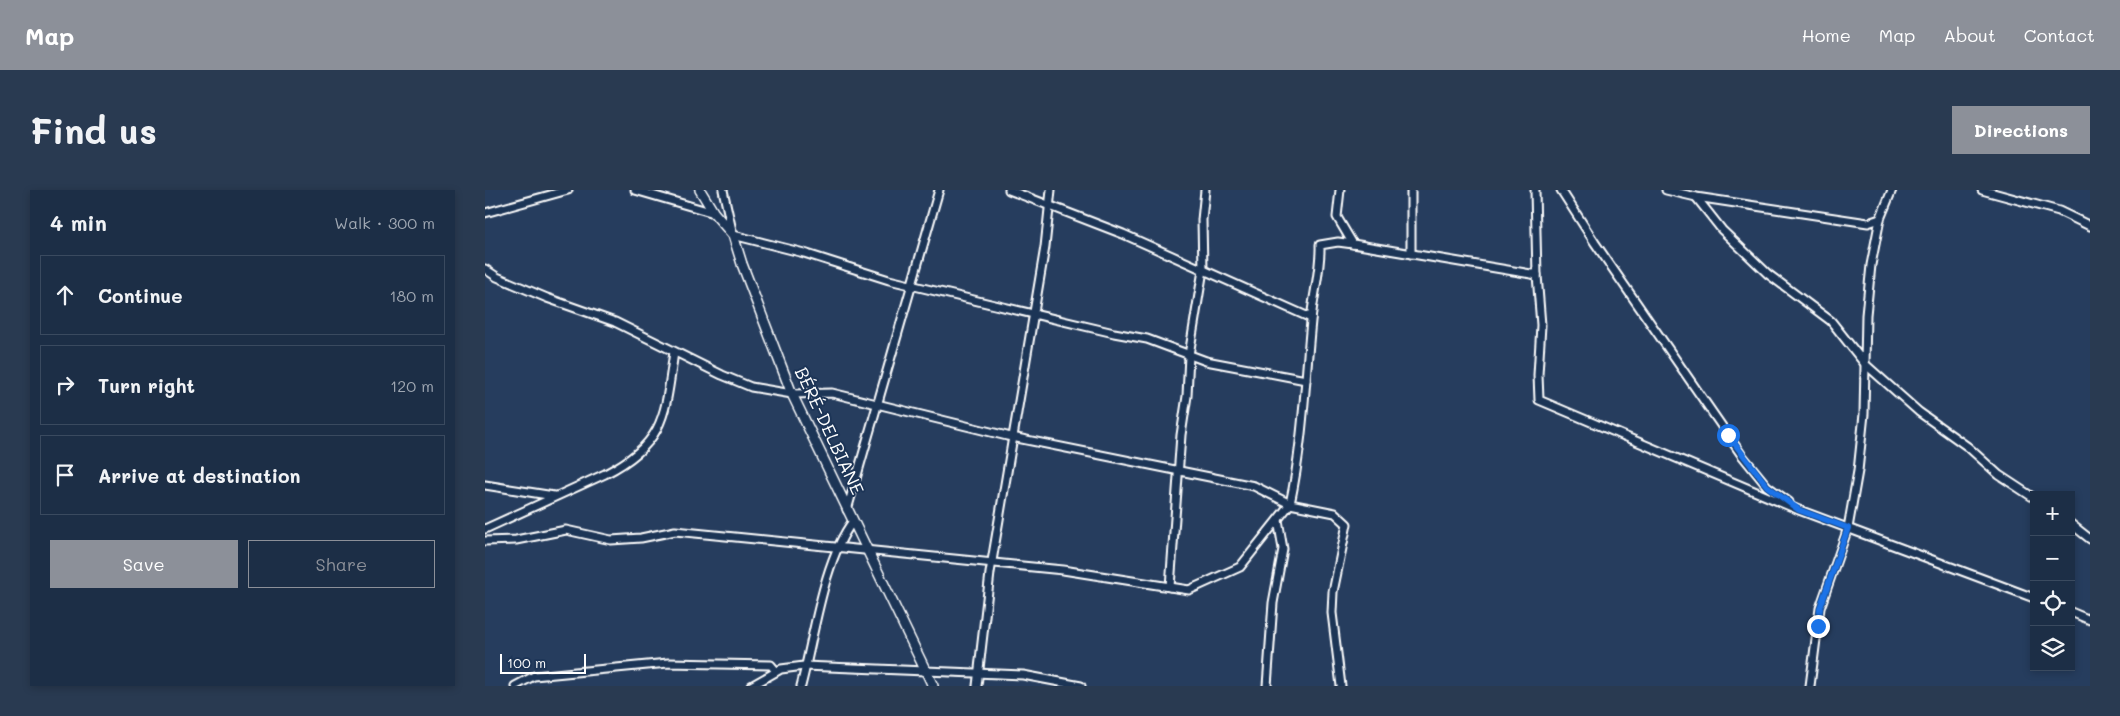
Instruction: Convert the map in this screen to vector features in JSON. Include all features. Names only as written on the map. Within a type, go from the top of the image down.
[{"type":"street","points":[[485,213],[568,190]]},
{"type":"street","points":[[635,190],[714,213]]},
{"type":"street","name":"BÉRÉ-DELBIANE","points":[[700,190],[714,213],[733,235],[742,264],[792,394],[933,686]]},
{"type":"street","points":[[723,190],[733,235],[804,253],[913,285],[1114,333],[1147,339],[1206,361],[1306,380]]},
{"type":"street","points":[[847,510],[939,190]]},
{"type":"street","points":[[1009,190],[1123,234],[1311,318]]},
{"type":"street","points":[[977,686],[991,562],[1045,247],[1047,206],[1051,190]]},
{"type":"street","points":[[1170,587],[1177,472],[1187,396],[1189,355],[1203,270],[1202,220],[1205,190]]},
{"type":"street","points":[[1340,190],[1337,217],[1353,244]]},
{"type":"street","points":[[1411,190],[1411,254]]},
{"type":"street","points":[[1535,190],[1537,275],[1541,325],[1538,375],[1539,400],[1799,510],[2030,596]]},
{"type":"street","points":[[1561,190],[1595,243],[1741,454],[1767,486],[1799,510]]},
{"type":"street","points":[[1666,190],[1696,197],[1868,223],[1879,219]]},
{"type":"street","points":[[1810,686],[1820,608],[1848,528],[1861,443],[1871,264],[1879,219],[1892,190]]},
{"type":"street","points":[[1982,190],[2059,211],[2090,226]]},
{"type":"street","points":[[1696,197],[1722,230],[1768,274],[1831,321],[1865,364],[1919,412],[1968,447],[1999,475],[2030,495]]},
{"type":"street","points":[[485,541],[516,540],[566,530],[611,540],[675,532],[1063,570],[1189,590],[1240,567],[1290,504],[1297,474],[1311,318],[1320,244],[1338,242],[1353,244],[1537,275]]},
{"type":"street","points":[[485,269],[547,298],[615,322],[751,388],[792,394],[833,393],[1013,437],[1177,472],[1254,486],[1290,504],[1335,513],[1347,524],[1333,599],[1341,686]]},
{"type":"street","points":[[485,529],[623,465],[652,441],[662,418],[674,352]]},
{"type":"street","points":[[485,485],[555,496]]},
{"type":"street","points":[[1267,686],[1273,603],[1283,548],[1278,520]]},
{"type":"street","points":[[801,686],[804,666],[838,547],[843,534],[853,521]]},
{"type":"street","points":[[2075,527],[2090,539]]},
{"type":"street","points":[[2075,614],[2090,620]]},
{"type":"street","points":[[2080,616],[2090,627]]},
{"type":"street","points":[[515,686],[534,676],[668,663],[771,665],[776,672]]},
{"type":"street","points":[[751,686],[776,672],[804,666],[926,670],[1023,676],[1081,686]]},
{"type":"route","points":[[1728,435],[1767,486],[1799,510],[1848,528],[1820,608],[1818,626]]}]
